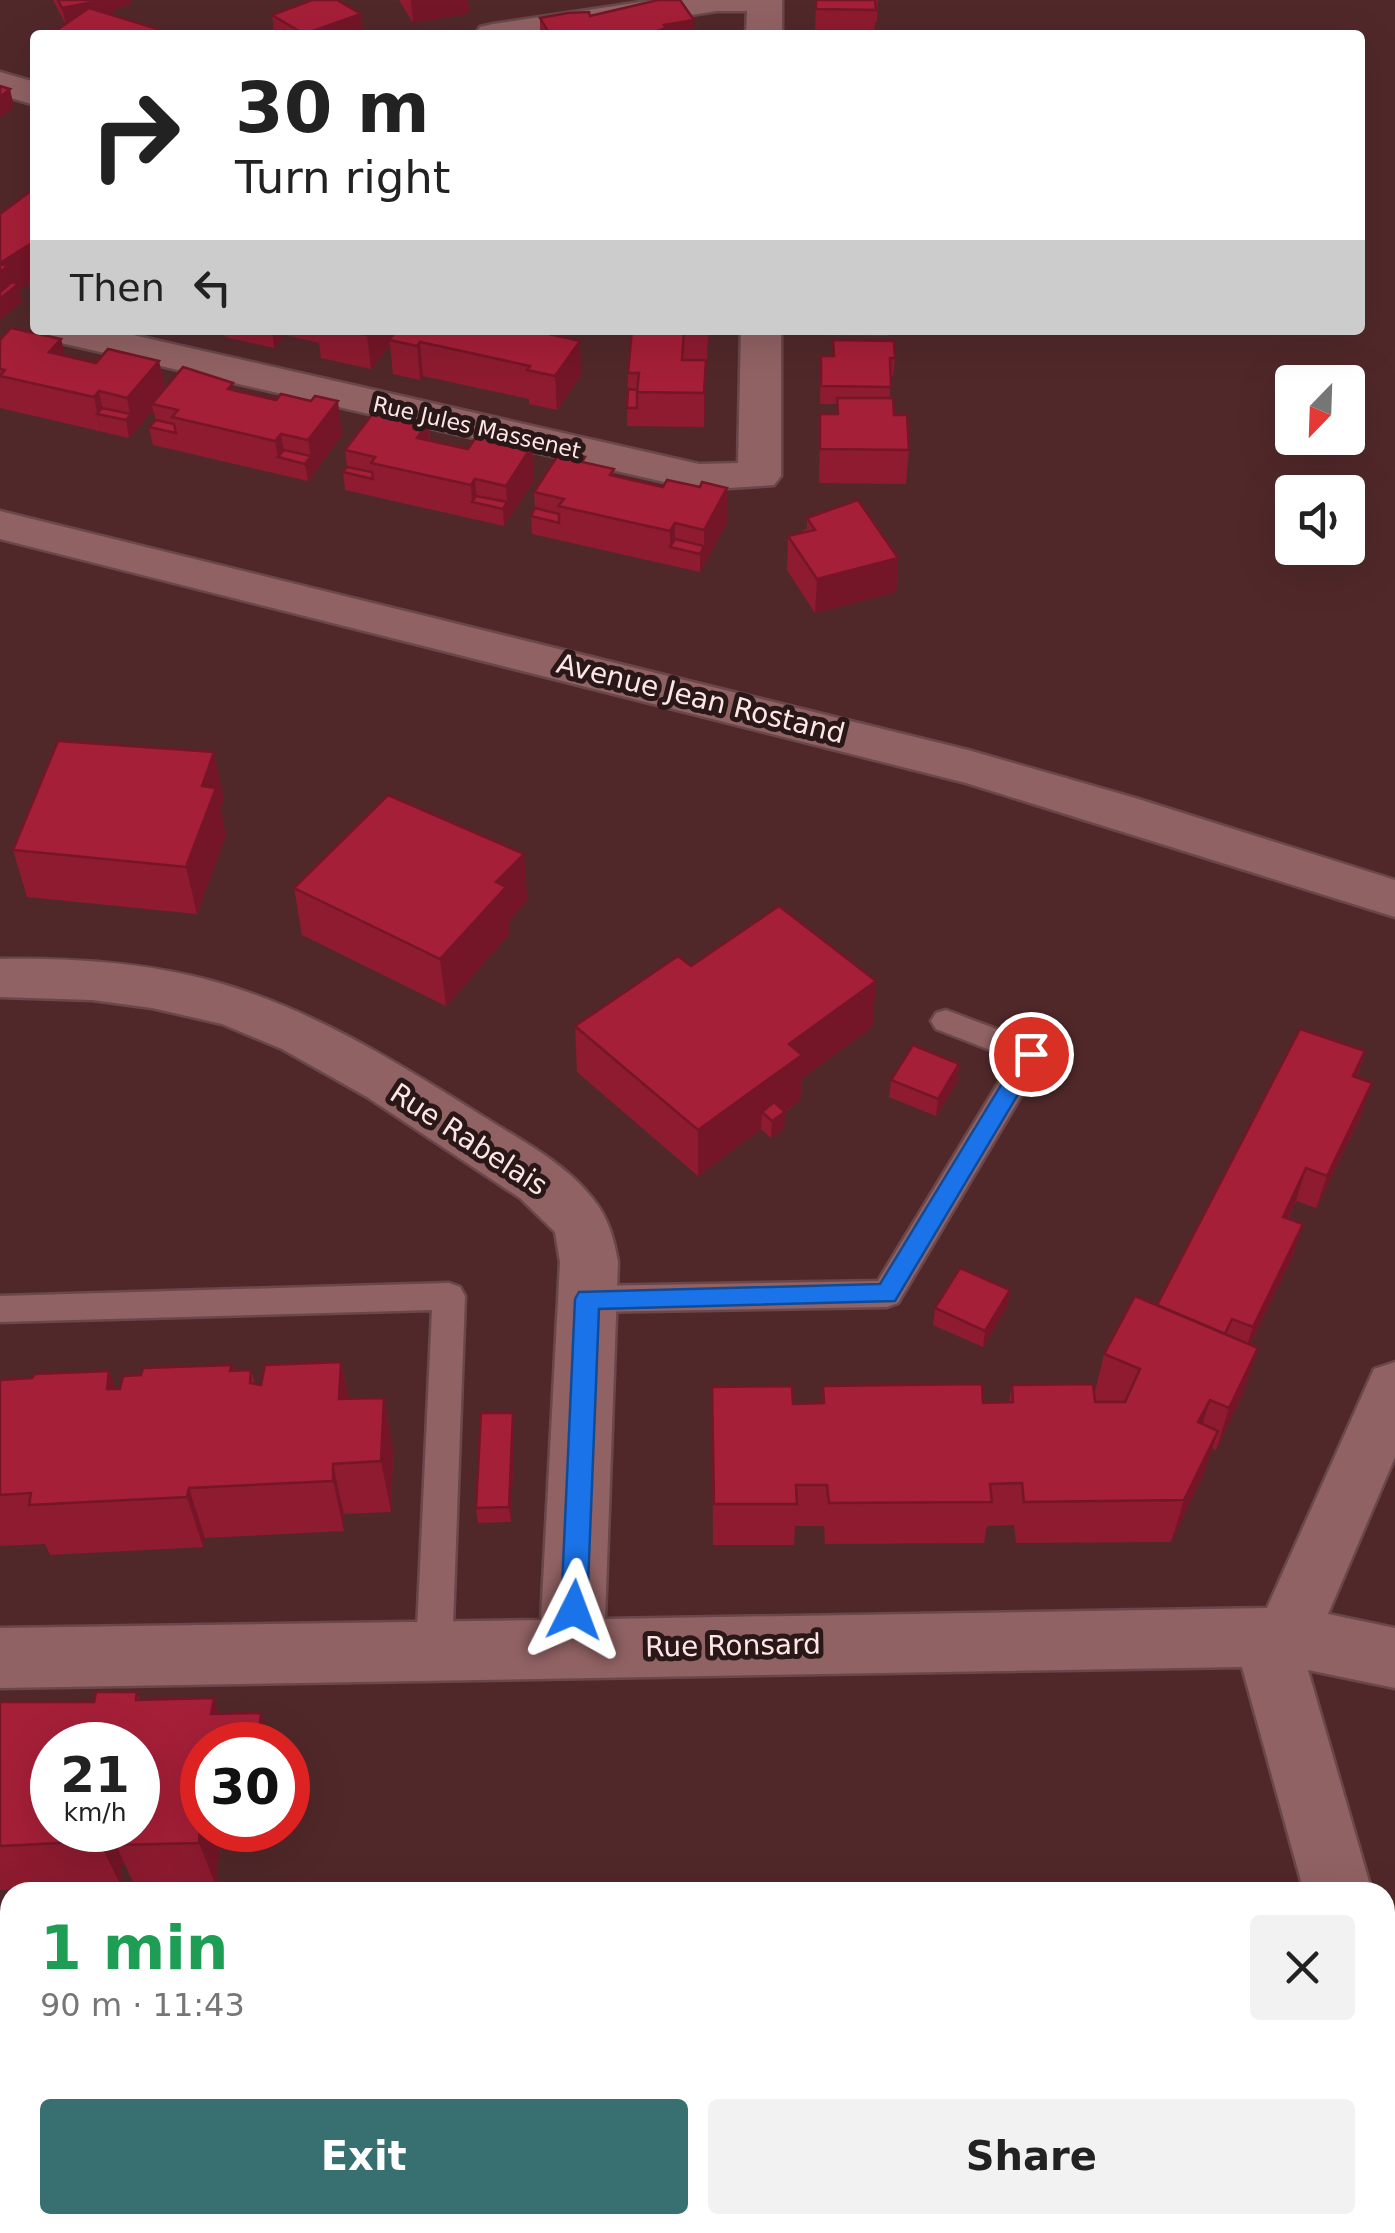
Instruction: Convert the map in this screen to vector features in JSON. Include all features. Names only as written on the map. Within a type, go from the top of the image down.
[{"type":"street","points":[[503,30],[536,13],[765,1],[764,30]]},
{"type":"street","points":[[0,83],[30,92]]},
{"type":"street","name":"Rue Jules Massenet","points":[[79,335],[699,476],[759,476],[761,335]]},
{"type":"street","name":"Avenue Jean Rostand","points":[[0,525],[968,766],[1395,899]]},
{"type":"street","name":"Rue Rabelais","points":[[0,978],[92,979],[240,1009],[322,1043],[511,1163],[563,1203],[579,1222],[587,1243],[572,1648]]},
{"type":"street","points":[[1336,1882],[1276,1637],[1395,1387]]},
{"type":"street","name":"Rue Ronsard","points":[[0,1658],[1276,1637],[1341,1644],[1395,1658]]},
{"type":"lane","points":[[587,1299],[887,1294],[1031,1054],[946,1021]]},
{"type":"lane","points":[[0,1309],[449,1296],[434,1652]]},
{"type":"building","points":[[58,0],[104,0],[62,8]]},
{"type":"building","points":[[312,0],[337,0],[361,14],[315,30],[297,30],[272,15]]},
{"type":"building","points":[[658,0],[680,0],[694,20],[664,25],[666,28],[660,30],[547,30],[540,18],[589,12],[590,16]]},
{"type":"building","points":[[816,0],[875,0],[876,10],[816,9]]},
{"type":"building","points":[[89,8],[161,30],[57,30]]},
{"type":"building","points":[[30,192],[30,244],[0,263],[0,214]]},
{"type":"building","points":[[12,282],[18,284],[0,299],[0,292]]},
{"type":"building","points":[[11,328],[61,339],[49,352],[96,363],[108,349],[159,361],[127,398],[99,391],[94,397],[0,376],[5,370],[0,369],[0,340]]},
{"type":"building","points":[[393,335],[553,335],[580,341],[555,376],[527,370],[530,366],[420,342],[417,346],[389,340]]},
{"type":"building","points":[[632,335],[684,335],[682,360],[706,360],[704,393],[637,392],[639,373],[628,373]]},
{"type":"building","points":[[833,340],[894,341],[891,387],[821,386],[821,356],[834,356]]},
{"type":"building","points":[[183,367],[233,383],[228,389],[276,400],[281,394],[311,401],[315,396],[338,401],[308,440],[281,434],[275,441],[172,417],[178,410],[152,404]]},
{"type":"building","points":[[628,389],[637,390],[637,408],[627,408]]},
{"type":"building","points":[[837,398],[893,398],[894,415],[907,415],[909,450],[820,449],[820,414],[838,414]]},
{"type":"building","points":[[102,408],[131,414],[126,420],[97,414]]},
{"type":"building","points":[[374,412],[428,423],[417,438],[468,449],[478,434],[532,446],[506,486],[475,479],[471,485],[371,463],[375,457],[345,450]]},
{"type":"building","points":[[156,420],[174,424],[176,433],[149,427]]},
{"type":"building","points":[[284,450],[311,456],[305,464],[278,457]]},
{"type":"building","points":[[560,452],[614,469],[610,475],[663,487],[667,480],[727,488],[704,530],[675,523],[670,531],[558,506],[564,499],[534,492]]},
{"type":"building","points":[[347,467],[372,472],[373,479],[343,472]]},
{"type":"building","points":[[476,496],[507,502],[503,509],[472,502]]},
{"type":"building","points":[[858,500],[898,558],[817,579],[788,536],[815,530],[807,518]]},
{"type":"building","points":[[535,508],[559,514],[559,523],[531,516]]},
{"type":"building","points":[[675,539],[704,546],[700,554],[670,547]]},
{"type":"building","points":[[58,741],[214,752],[202,786],[216,788],[186,867],[13,850]]},
{"type":"building","points":[[388,795],[524,854],[496,882],[506,887],[440,959],[294,888]]},
{"type":"building","points":[[779,906],[876,981],[789,1044],[802,1055],[698,1130],[575,1026],[678,956],[691,966]]},
{"type":"building","points":[[1300,1029],[1365,1051],[1353,1076],[1372,1083],[1327,1176],[1306,1168],[1283,1217],[1303,1224],[1253,1327],[1232,1319],[1225,1334],[1157,1305]]},
{"type":"building","points":[[913,1045],[959,1064],[938,1099],[891,1080]]},
{"type":"building","points":[[774,1102],[785,1112],[772,1121],[762,1112]]},
{"type":"building","points":[[960,1268],[1010,1290],[985,1331],[935,1308]]},
{"type":"building","points":[[1135,1296],[1258,1348],[1229,1408],[1210,1400],[1198,1422],[1218,1431],[1184,1500],[1024,1502],[1022,1483],[990,1484],[992,1502],[829,1503],[827,1485],[796,1485],[797,1504],[714,1504],[712,1387],[792,1386],[793,1404],[824,1403],[823,1386],[982,1384],[983,1403],[1013,1402],[1012,1385],[1093,1384],[1095,1402],[1125,1402],[1140,1369],[1104,1354]]},
{"type":"building","points":[[341,1362],[339,1399],[384,1398],[381,1461],[333,1464],[333,1481],[189,1488],[187,1497],[29,1505],[31,1493],[0,1495],[0,1380],[32,1378],[35,1374],[109,1371],[107,1389],[120,1389],[123,1376],[141,1375],[143,1368],[232,1365],[230,1371],[251,1370],[250,1383],[261,1385],[265,1365]]},
{"type":"building","points":[[481,1413],[513,1413],[509,1507],[476,1508]]},
{"type":"building","points":[[96,1692],[137,1692],[136,1700],[214,1698],[211,1714],[261,1713],[260,1722],[180,1722],[180,1843],[160,1844],[160,1722],[30,1722],[30,1844],[0,1846],[0,1702],[94,1702]]},
{"type":"route","points":[[574,1610],[587,1299],[887,1294],[1031,1054]]}]
